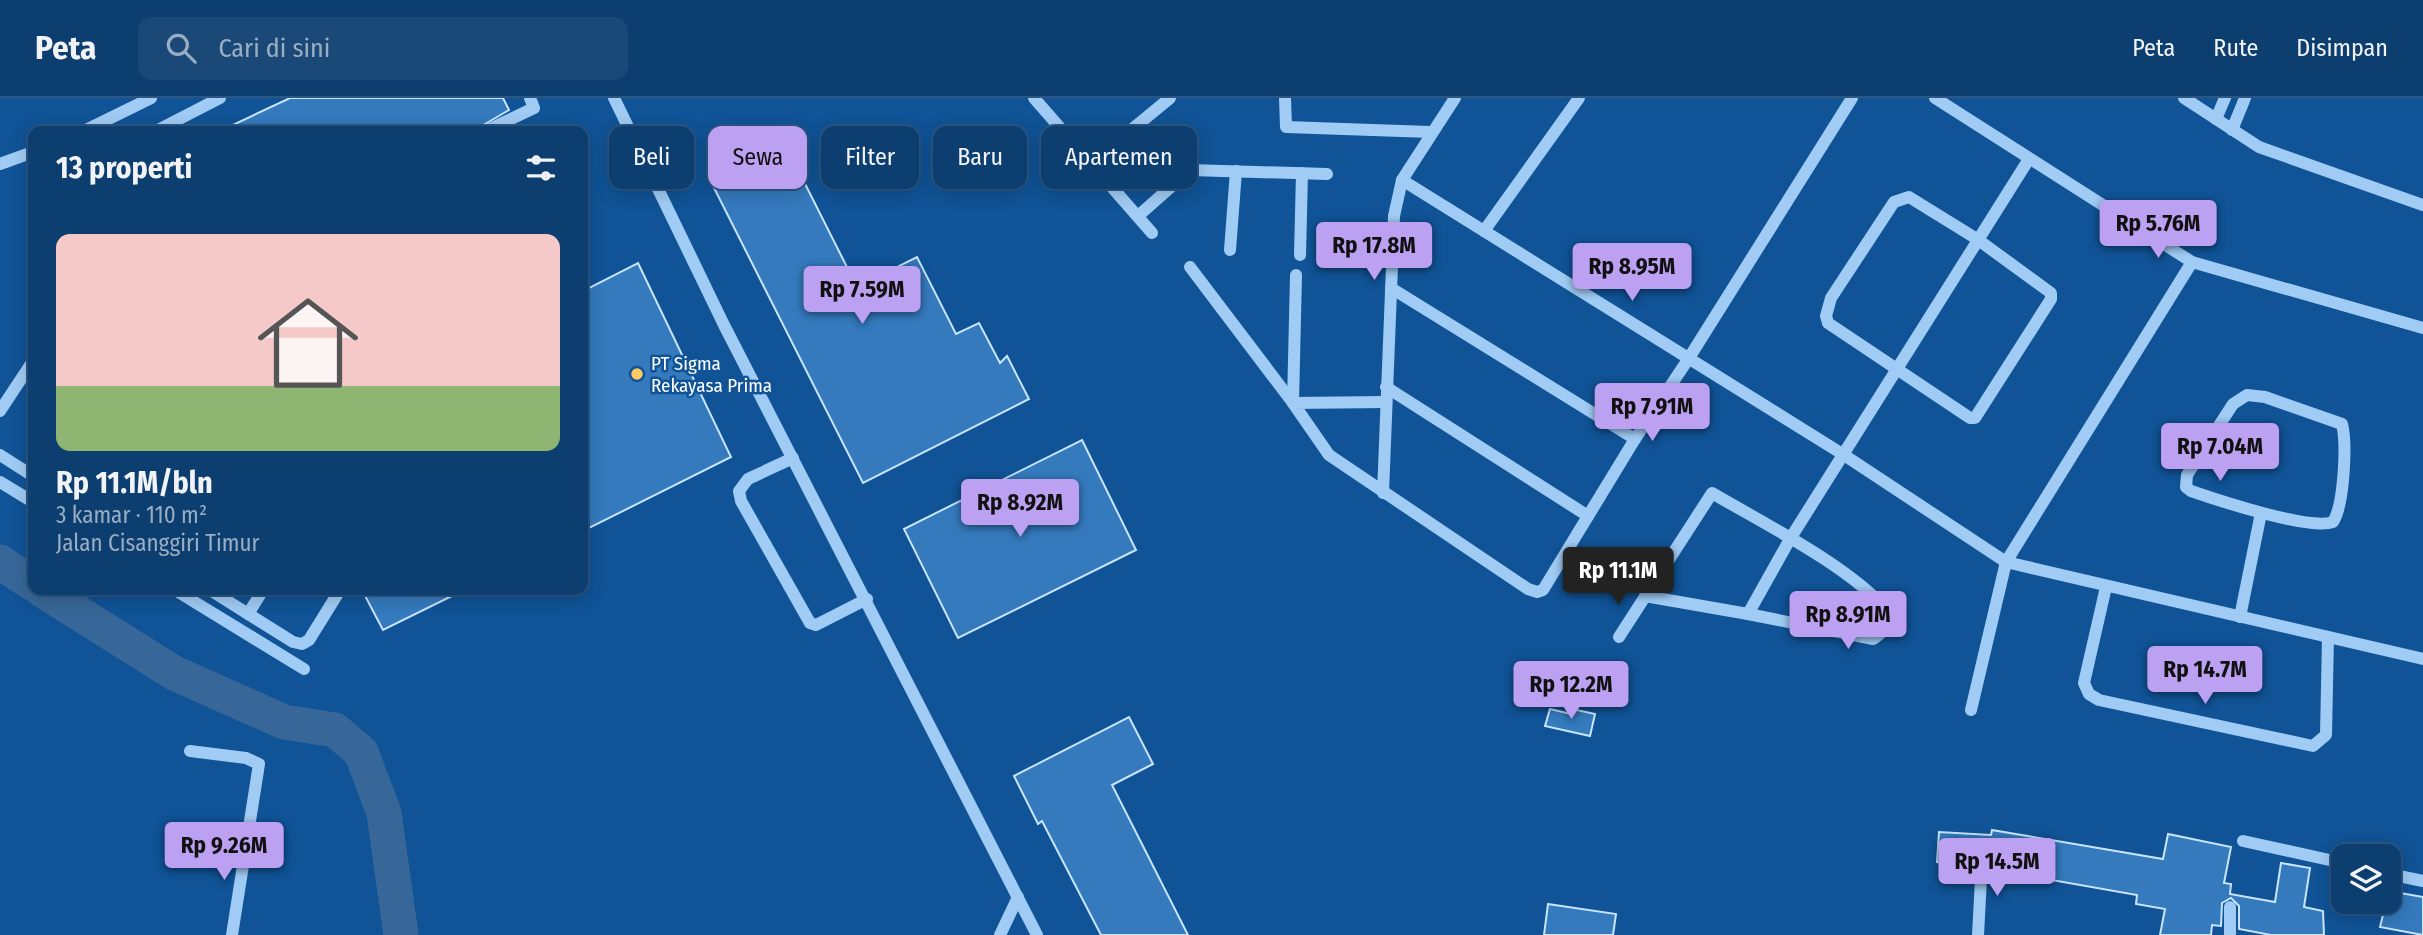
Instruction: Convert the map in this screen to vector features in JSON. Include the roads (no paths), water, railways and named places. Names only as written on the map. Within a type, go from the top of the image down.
[{"type":"street","points":[[94,126],[151,98]]},
{"type":"street","points":[[166,126],[220,98]]},
{"type":"street","points":[[496,126],[534,107],[530,98]]},
{"type":"street","points":[[614,98],[724,325],[867,599],[1037,935]]},
{"type":"street","points":[[1053,98],[1038,103],[1058,126]]},
{"type":"street","points":[[1136,126],[1170,98]]},
{"type":"street","points":[[1285,98],[1286,127],[1430,132]]},
{"type":"street","points":[[1383,493],[1394,216],[1402,180],[1430,132],[1455,98]]},
{"type":"street","points":[[1484,231],[1579,98]]},
{"type":"street","points":[[1190,267],[1329,454],[1383,493],[1537,592],[1548,583],[1635,439],[1852,98]]},
{"type":"street","points":[[1935,98],[2192,262],[2423,328]]},
{"type":"street","points":[[2184,98],[2259,147],[2423,205]]},
{"type":"street","points":[[2216,119],[2225,98]]},
{"type":"street","points":[[2232,130],[2245,98]]},
{"type":"street","points":[[0,164],[28,154]]},
{"type":"street","points":[[1748,614],[1790,539],[2029,159]]},
{"type":"street","points":[[1138,216],[1190,170],[1327,174]]},
{"type":"street","points":[[1230,250],[1236,172]]},
{"type":"street","points":[[1300,255],[1302,173]]},
{"type":"street","points":[[1402,180],[1844,455],[2006,562],[2423,659]]},
{"type":"street","points":[[1114,189],[1152,233]]},
{"type":"street","points":[[1909,197],[1977,240],[2051,293],[2022,345],[1975,418],[1970,418],[1896,371],[1828,323],[1826,316],[1831,298],[1894,202],[1909,197]]},
{"type":"street","points":[[1971,710],[2006,562],[2192,262]]},
{"type":"street","points":[[1293,403],[1296,275]]},
{"type":"street","points":[[1391,288],[1635,439]]},
{"type":"street","points":[[0,411],[28,369]]},
{"type":"street","points":[[1386,387],[1588,516]]},
{"type":"street","points":[[2247,395],[2256,395],[2342,424],[2345,448],[2339,506],[2333,522],[2317,523],[2261,513],[2191,491],[2186,487],[2187,475],[2233,404],[2247,395]]},
{"type":"street","points":[[1293,403],[1385,401]]},
{"type":"street","points":[[0,455],[28,472]]},
{"type":"street","points":[[793,458],[748,479],[739,491],[741,501],[810,623],[816,625],[867,599]]},
{"type":"street","points":[[0,482],[28,499]]},
{"type":"street","points":[[1619,637],[1645,596],[1712,493],[1790,539],[1868,590],[1887,611],[1887,625],[1874,639],[1645,596]]},
{"type":"street","points":[[2240,617],[2261,513]]},
{"type":"street","points":[[2106,587],[2084,683],[2089,694],[2099,700],[2313,746],[2326,735],[2328,637]]},
{"type":"street","points":[[183,595],[304,669]]},
{"type":"street","points":[[219,595],[293,642],[302,644],[309,640],[337,595]]},
{"type":"street","points":[[248,614],[260,595]]},
{"type":"street","points":[[190,751],[246,758],[259,764],[232,935]]},
{"type":"street","points":[[2243,841],[2331,860]]},
{"type":"street","points":[[1978,935],[1982,860]]},
{"type":"street","points":[[2401,876],[2423,881]]},
{"type":"street","points":[[1000,935],[1018,897]]},
{"type":"street","points":[[2230,906],[2230,935]]},
{"type":"waterway","points":[[0,562],[28,581]]},
{"type":"waterway","points":[[50,595],[174,673],[284,722],[335,730],[361,752],[384,813],[401,935]]},
{"type":"place","name":"PT Sigma Rekayasa Prima","points":[[637,374]]}]
